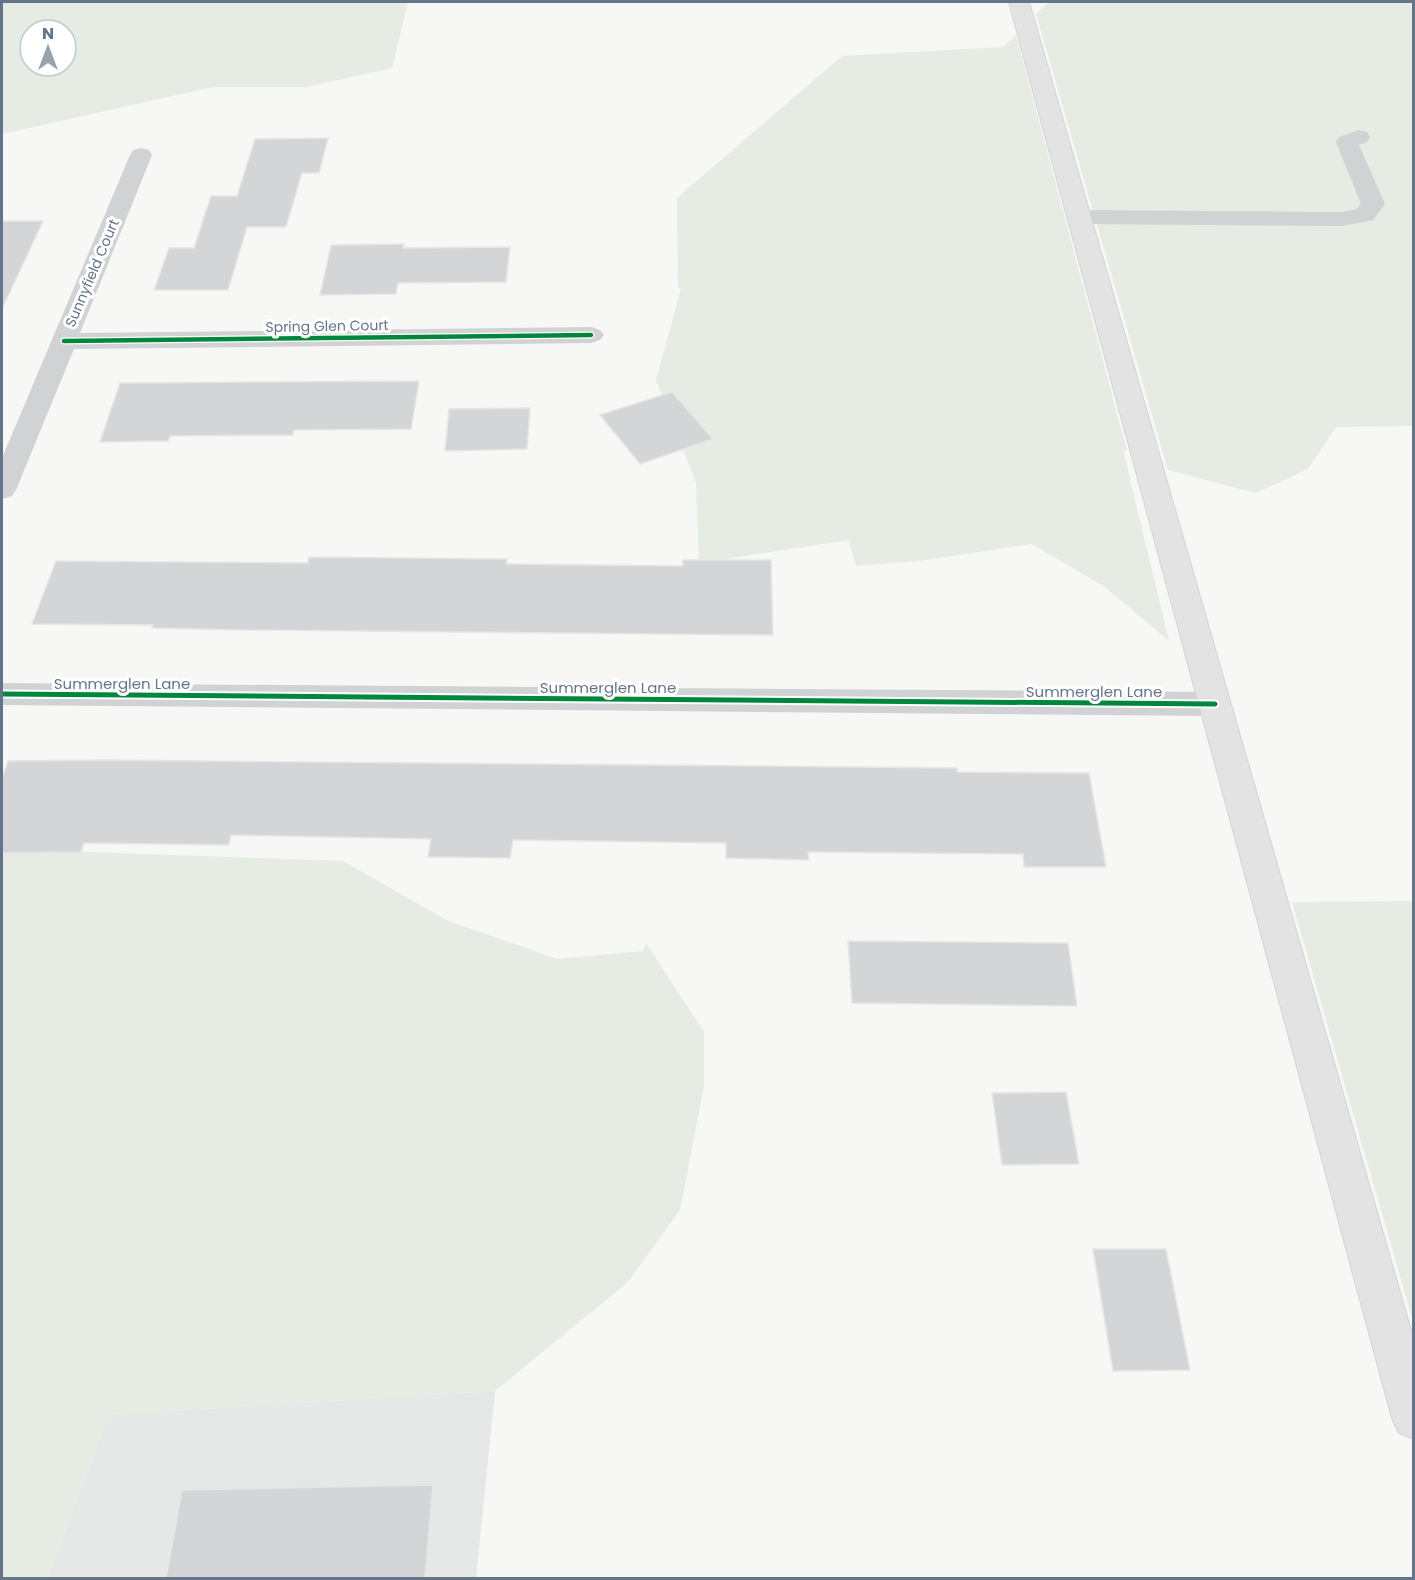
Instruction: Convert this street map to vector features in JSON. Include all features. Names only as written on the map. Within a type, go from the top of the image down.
[{"type":"main road","points":[[1019,2],[1413,1418]]},
{"type":"street","points":[[1080,217],[1342,219],[1365,215],[1373,204],[1347,142],[1359,137]]},
{"type":"street","name":"Sunnyfield Court","points":[[2,490],[141,155]]},
{"type":"street","name":"Spring Glen Court","points":[[64,341],[591,335]]},
{"type":"street","name":"Summerglen Lane","points":[[2,694],[1215,704]]},
{"type":"shaded area","points":[[2,2],[408,2],[392,68],[307,87],[213,87],[2,134]]},
{"type":"shaded area","points":[[1049,2],[1413,2],[1413,426],[1336,427],[1308,469],[1256,493],[1168,470],[1036,14]]},
{"type":"shaded area","points":[[1016,35],[1127,451],[1123,450],[1169,641],[1105,587],[1032,544],[926,560],[856,566],[849,540],[699,563],[696,483],[656,380],[681,289],[678,287],[677,198],[842,56],[1003,47]]},
{"type":"shaded area","points":[[2,849],[343,861],[446,920],[557,959],[643,951],[646,943],[704,1032],[704,1086],[680,1210],[628,1282],[495,1391],[109,1415],[47,1578],[2,1578]]},
{"type":"shaded area","points":[[1414,901],[1413,1321],[1292,902]]},
{"type":"shaded area","points":[[495,1391],[476,1578],[47,1578],[109,1415]]},
{"type":"building","points":[[328,138],[319,173],[302,173],[286,227],[247,227],[228,290],[154,290],[169,248],[194,248],[211,196],[237,196],[255,139]]},
{"type":"building","points":[[2,221],[43,221],[2,309]]},
{"type":"building","points":[[404,244],[403,248],[510,247],[506,282],[398,283],[396,294],[320,295],[331,245]]},
{"type":"building","points":[[419,381],[411,429],[294,430],[293,435],[170,436],[168,441],[100,442],[120,383]]},
{"type":"building","points":[[672,392],[713,439],[640,464],[600,415]]},
{"type":"building","points":[[530,408],[527,449],[445,451],[449,409]]},
{"type":"building","points":[[309,557],[507,559],[506,564],[683,566],[683,560],[771,560],[773,635],[242,630],[152,628],[153,625],[32,624],[56,561],[308,563]]},
{"type":"building","points":[[8,761],[957,768],[957,772],[1089,773],[1106,867],[1024,867],[1023,854],[808,852],[809,860],[726,858],[726,843],[513,840],[510,858],[428,857],[431,839],[231,835],[229,845],[84,843],[81,852],[2,853],[2,779]]},
{"type":"building","points":[[848,941],[1068,943],[1077,1006],[852,1003]]},
{"type":"building","points":[[1066,1092],[1079,1164],[1002,1165],[992,1093]]},
{"type":"building","points":[[1093,1249],[1166,1249],[1190,1370],[1113,1371]]},
{"type":"building","points":[[433,1485],[425,1578],[166,1578],[182,1490]]},
{"type":"cycle path","points":[[64,341],[591,335]]},
{"type":"cycle path","points":[[2,694],[1215,704]]}]
